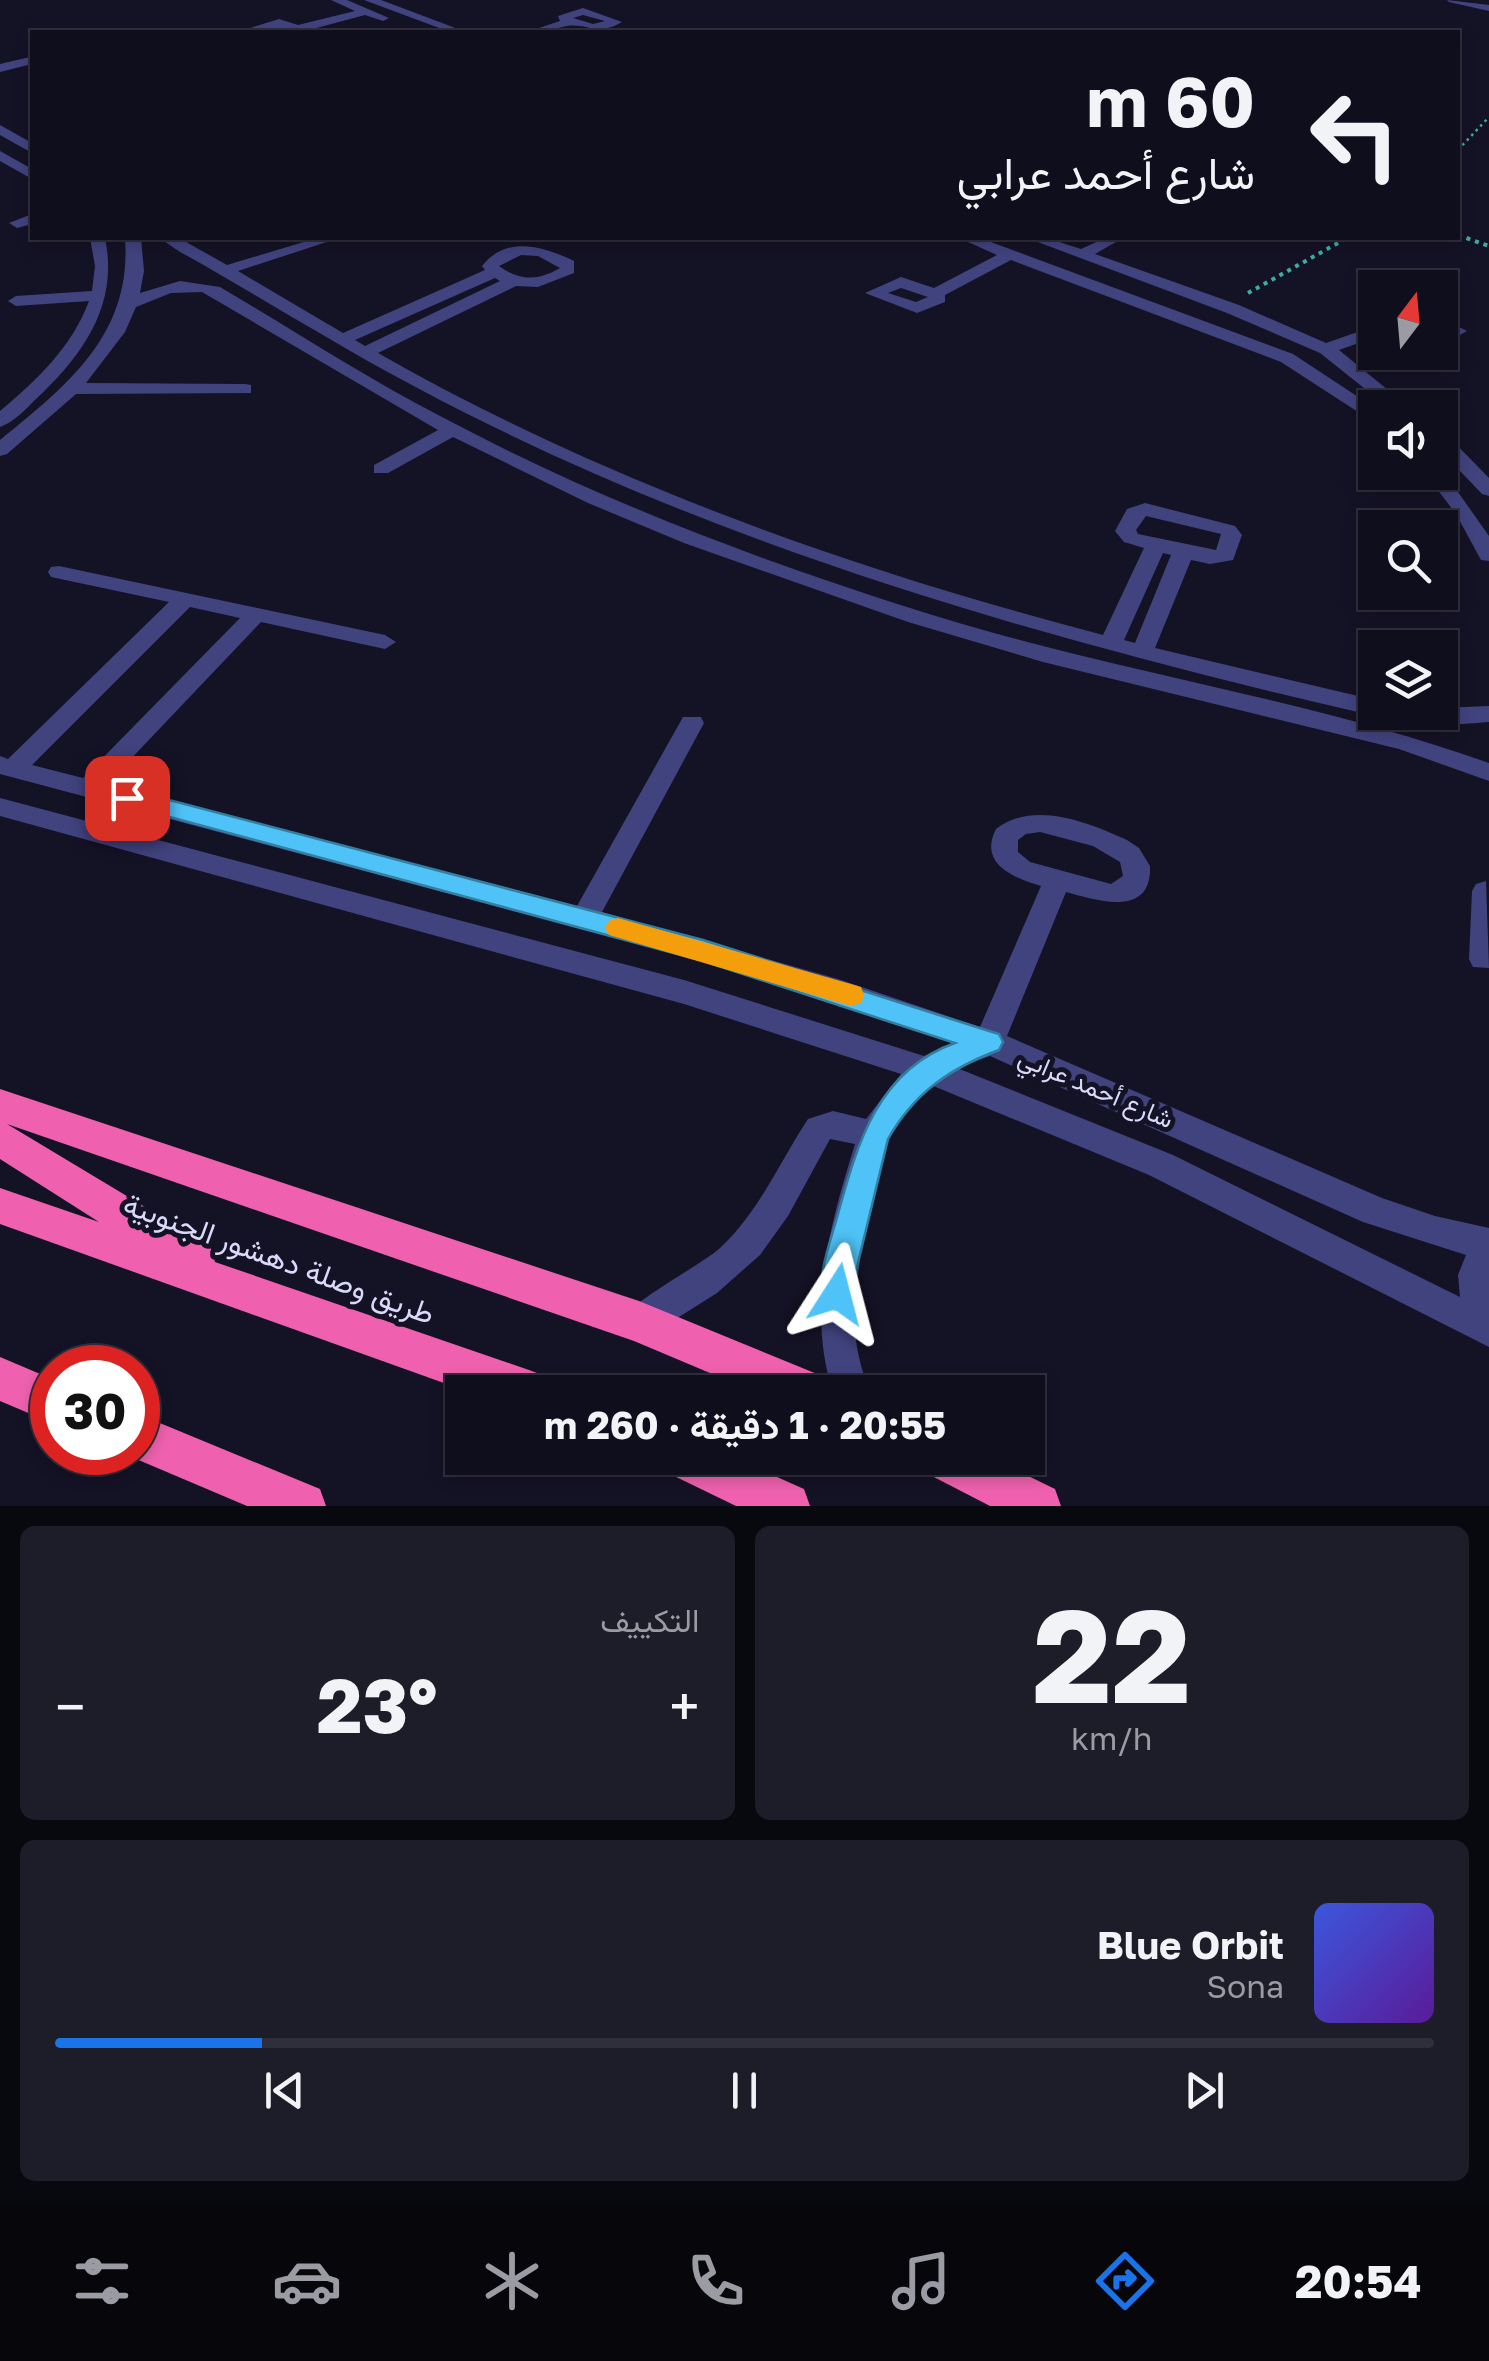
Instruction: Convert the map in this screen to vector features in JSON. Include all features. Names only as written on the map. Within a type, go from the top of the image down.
[{"type":"highway","points":[[0,1105],[638,1322],[765,1375]]},
{"type":"highway","points":[[0,1138],[244,1291]]},
{"type":"highway","name":"طريق وصلة دهشور الجنوبية","points":[[0,1206],[481,1375]]},
{"type":"highway","points":[[0,1380],[30,1392]]},
{"type":"highway","points":[[160,1446],[303,1506]]},
{"type":"highway","points":[[722,1475],[787,1506]]},
{"type":"highway","points":[[977,1475],[1038,1506]]},
{"type":"street","points":[[337,0],[375,5],[454,30]]},
{"type":"street","points":[[257,30],[254,28],[276,22],[298,29],[375,5],[410,0]]},
{"type":"street","points":[[1453,0],[1487,6]]},
{"type":"street","points":[[375,5],[419,30]]},
{"type":"street","points":[[543,30],[576,23],[560,30]]},
{"type":"street","points":[[0,65],[29,57]]},
{"type":"street","points":[[2,131],[30,130]]},
{"type":"street","points":[[2,131],[29,144]]},
{"type":"street","points":[[1,156],[30,173]]},
{"type":"street","points":[[4,414],[74,346],[100,295],[103,276],[98,240]]},
{"type":"street","points":[[0,450],[71,388],[113,336],[129,304],[136,275],[134,240]]},
{"type":"street","points":[[173,240],[394,370],[528,440],[693,511],[893,582],[1110,645],[1358,704]]},
{"type":"street","points":[[218,265],[281,240]]},
{"type":"street","points":[[218,265],[324,240]]},
{"type":"street","points":[[972,240],[1287,358],[1358,404]]},
{"type":"street","points":[[1040,240],[1063,248],[1084,246],[1326,349],[1378,390]]},
{"type":"street","points":[[366,352],[514,282],[546,281],[562,274],[568,264],[541,250],[520,250],[493,261],[490,266],[495,272],[514,282]]},
{"type":"street","points":[[927,291],[1005,252]]},
{"type":"street","points":[[341,340],[495,272]]},
{"type":"street","points":[[129,304],[168,287],[194,285],[214,290],[452,430],[595,499],[692,539],[916,617],[1181,691],[1404,742],[1489,772]]},
{"type":"street","points":[[16,301],[100,295]]},
{"type":"street","points":[[1326,349],[1358,337]]},
{"type":"street","points":[[368,383],[394,370]]},
{"type":"street","points":[[71,388],[244,390]]},
{"type":"street","points":[[382,470],[452,430]]},
{"type":"street","points":[[1458,456],[1489,490]]},
{"type":"street","points":[[1465,463],[1489,460]]},
{"type":"street","points":[[1447,490],[1486,542]]},
{"type":"street","points":[[1150,510],[1231,532],[1221,556],[1183,552],[1126,534],[1136,511],[1150,510]]},
{"type":"street","points":[[1110,645],[1156,545]]},
{"type":"street","points":[[1142,653],[1183,552]]},
{"type":"street","points":[[59,572],[384,642]]},
{"type":"street","points":[[7,766],[185,599]]},
{"type":"street","points":[[88,787],[256,614]]},
{"type":"street","points":[[1458,716],[1489,714]]},
{"type":"street","points":[[584,918],[692,723]]},
{"type":"street","name":"شارع أحمد عرابي","points":[[7,766],[703,950],[989,1042],[1375,1211],[1489,1246]]},
{"type":"street","points":[[0,807],[684,992],[927,1070],[1161,1165],[1489,1327]]},
{"type":"street","points":[[843,1375],[837,1333],[837,1294],[842,1256],[874,1137],[898,1100],[927,1070],[989,1042],[1057,881]]},
{"type":"street","points":[[1483,958],[1486,891]]},
{"type":"street","points":[[684,992],[703,950]]},
{"type":"street","points":[[638,1322],[699,1286],[740,1252],[762,1226],[818,1129],[842,1124],[874,1137]]},
{"type":"street","points":[[1489,1246],[1475,1273],[1476,1292],[1489,1327]]},
{"type":"path","points":[[1460,148],[1489,117]]},
{"type":"path","points":[[1460,236],[1489,246]]},
{"type":"path","points":[[1236,300],[1342,240]]},
{"type":"slow traffic","points":[[618,928],[851,995]]},
{"type":"route","points":[[127,798],[703,950],[989,1042],[927,1070],[885,1118],[874,1137],[842,1256],[837,1294]]}]
